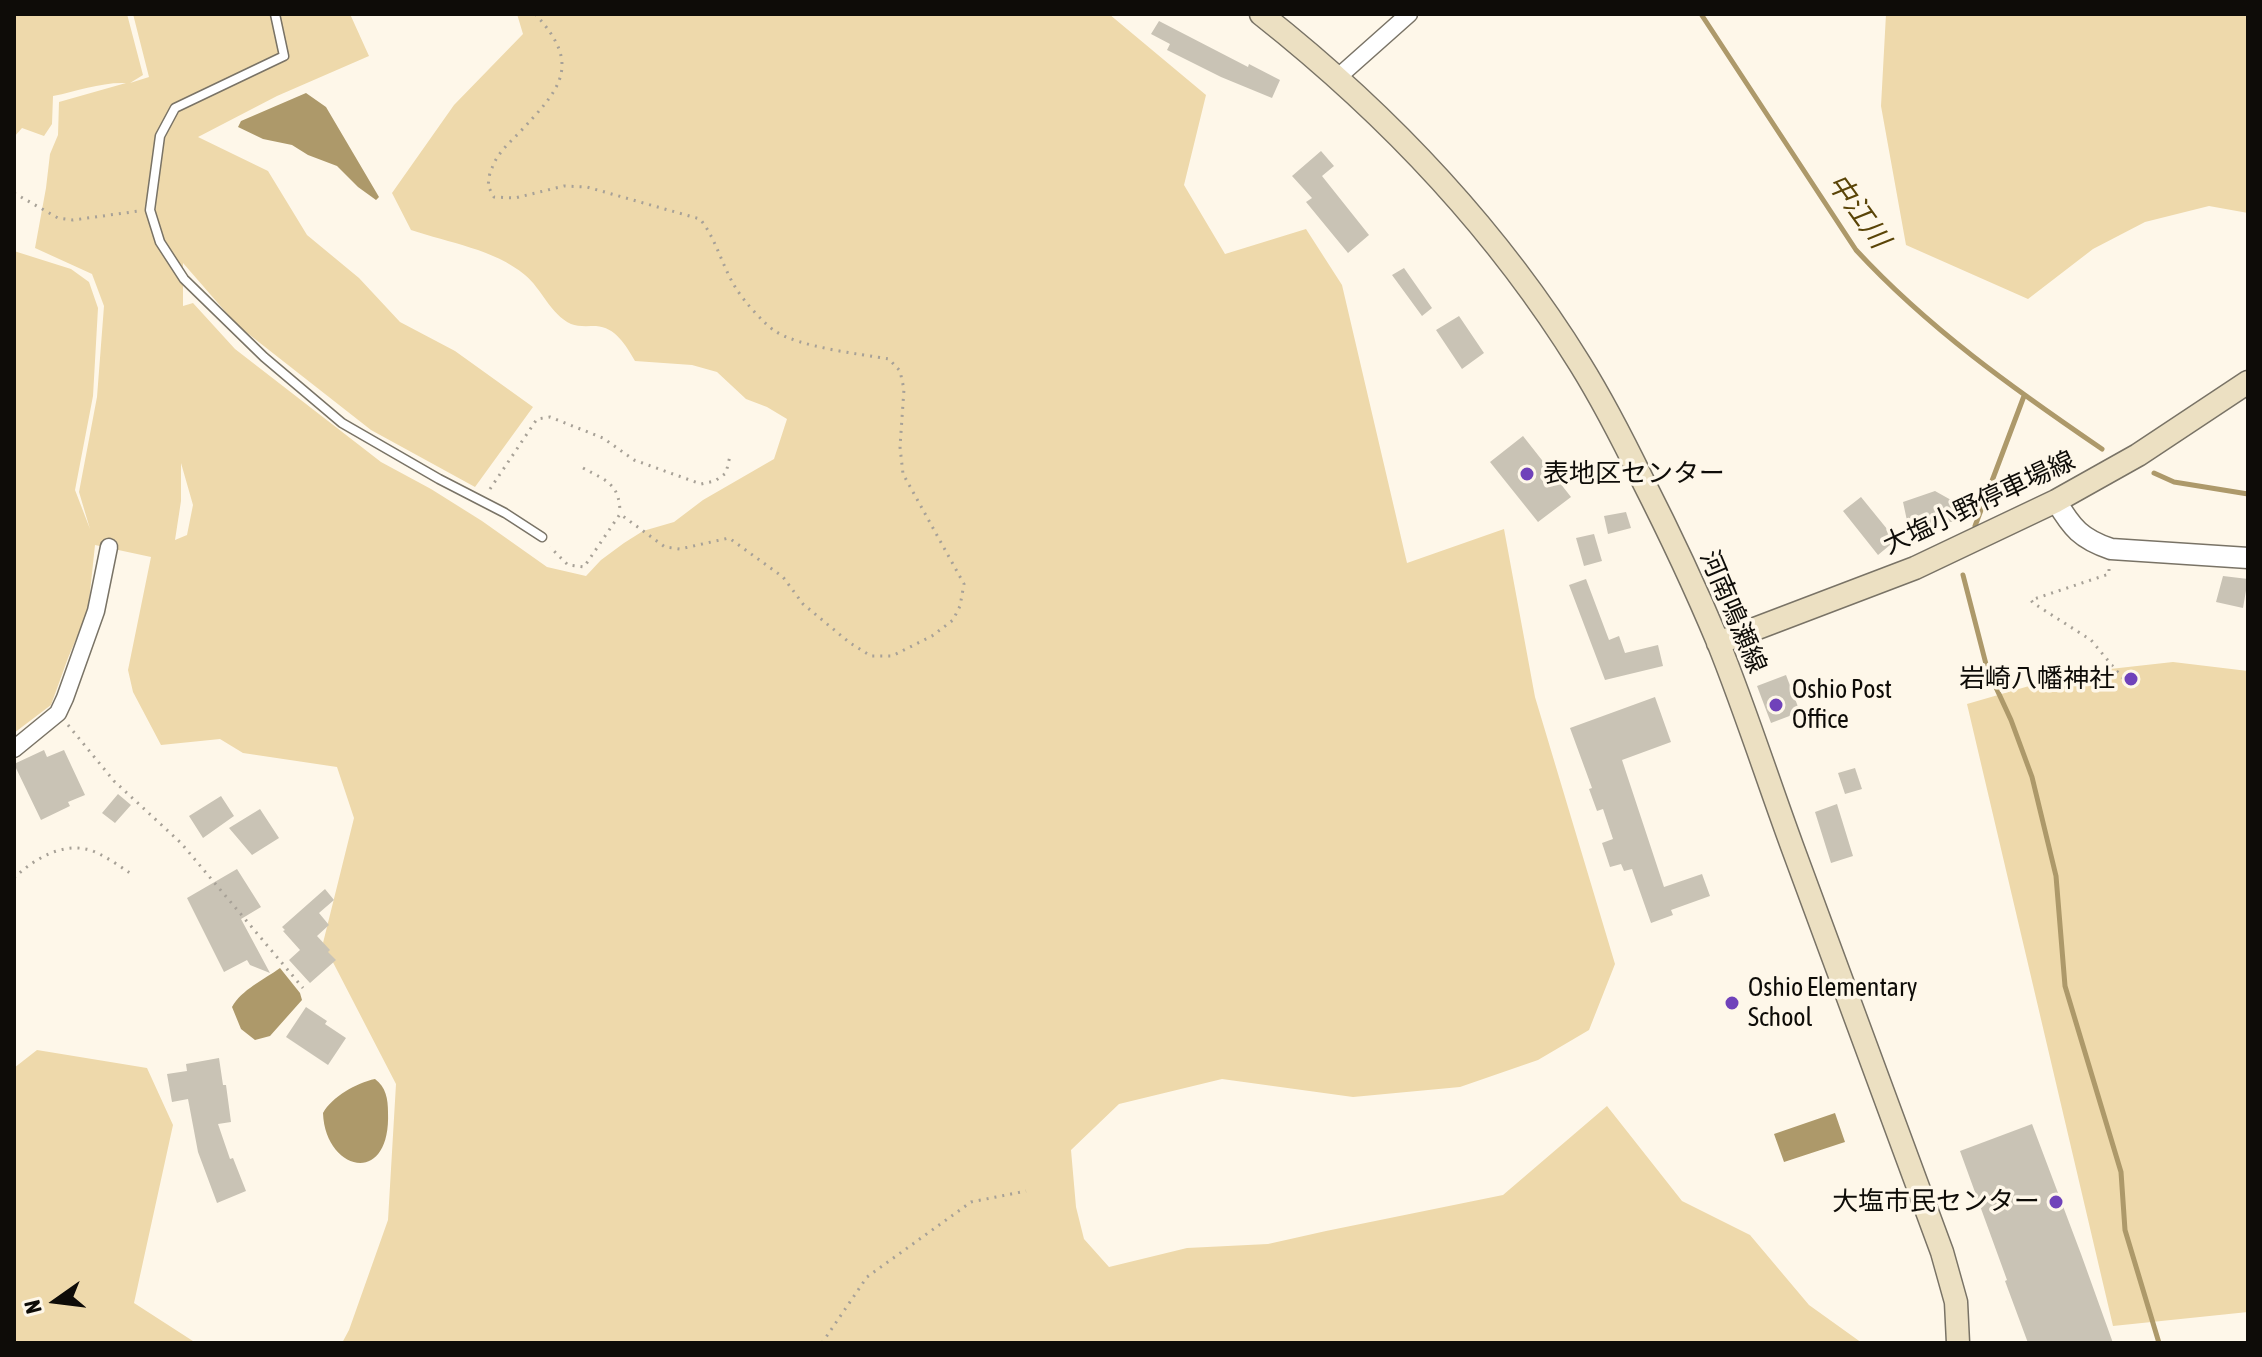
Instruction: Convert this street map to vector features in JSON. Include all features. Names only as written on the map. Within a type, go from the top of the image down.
[{"type":"main road","name":"河南鳴瀬線","points":[[1261,14],[1337,78],[1399,136],[1441,182],[1541,306],[1580,364],[1612,420],[1672,538],[1718,643],[1942,1252],[1956,1302],[1958,1343]]},
{"type":"main road","name":"大塩小野停車場線","points":[[1718,643],[1915,568],[2056,501],[2138,455],[2248,382]]},
{"type":"street","points":[[1337,78],[1409,14]]},
{"type":"street","points":[[2056,501],[2073,529],[2094,543],[2111,549],[2248,558]]},
{"type":"street","points":[[14,749],[58,713],[96,611],[109,547]]},
{"type":"lane","points":[[275,14],[284,56],[175,108],[160,136],[150,210],[160,242],[184,279],[264,357],[342,423],[505,513],[542,537]]},
{"type":"path","points":[[535,14],[554,36],[561,55],[561,74],[556,91],[500,152],[491,169],[488,186],[494,197],[515,198],[564,186],[587,187],[700,219],[710,231],[738,292],[773,330],[794,340],[889,359],[900,371],[904,389],[900,447],[903,474],[964,584],[960,606],[953,620],[932,636],[892,656],[871,656],[850,643],[803,604],[783,577],[729,538],[680,549],[665,547],[620,514]]},
{"type":"path","points":[[14,193],[58,218],[73,220],[150,210]]},
{"type":"path","points":[[479,501],[496,483],[537,419],[550,417],[603,438],[634,460],[701,484],[715,481],[726,473],[730,456]]},
{"type":"path","points":[[542,537],[568,565],[584,567],[620,514],[620,499],[611,483],[583,468]]},
{"type":"path","points":[[2111,549],[2109,574],[2031,600],[2091,640],[2125,681]]},
{"type":"path","points":[[58,713],[114,781],[181,843],[303,988]]},
{"type":"path","points":[[14,878],[43,857],[58,850],[78,847],[94,851],[130,873]]},
{"type":"path","points":[[822,1343],[867,1277],[971,1202],[1026,1191]]},
{"type":"shaded area","points":[[14,14],[127,14],[143,75],[130,83],[149,77],[133,14],[350,14],[369,56],[277,96],[198,137],[268,171],[307,235],[359,278],[400,322],[455,351],[533,407],[475,487],[371,430],[237,325],[183,263],[183,306],[193,303],[235,349],[381,462],[482,521],[547,567],[586,576],[601,560],[643,531],[674,522],[703,500],[774,459],[787,419],[746,399],[717,372],[692,365],[635,361],[624,343],[609,330],[574,325],[564,320],[531,281],[513,266],[471,248],[411,230],[392,193],[454,105],[523,34],[517,14],[1109,14],[1206,95],[1184,185],[1225,254],[1306,229],[1342,285],[1407,563],[1504,529],[1535,697],[1615,964],[1589,1030],[1538,1060],[1460,1087],[1353,1097],[1222,1079],[1119,1104],[1071,1150],[1076,1207],[1084,1239],[1109,1267],[1187,1248],[1268,1244],[1503,1195],[1607,1106],[1682,1201],[1750,1235],[1809,1305],[1862,1343],[342,1343],[388,1220],[396,1084],[323,943],[354,818],[337,767],[243,753],[220,739],[161,745],[133,692],[128,670],[151,557],[95,545],[88,611],[51,705],[14,733],[14,251],[71,269],[89,282],[98,308],[93,396],[75,490],[90,529],[79,492],[97,397],[104,306],[92,274],[35,248],[50,154],[58,135],[59,102],[126,83],[99,85],[53,96],[52,124],[44,136],[22,128],[14,137]],"holes":[[[181,463],[193,505],[187,535],[175,540],[181,501]]]},
{"type":"shaded area","points":[[1886,14],[2248,14],[2248,213],[2209,206],[2145,222],[2093,249],[2028,299],[1906,245],[1881,106]]},
{"type":"shaded area","points":[[306,93],[326,107],[379,197],[376,200],[337,166],[292,145],[263,139],[238,127],[241,121]]},
{"type":"shaded area","points":[[2173,662],[2248,671],[2248,1312],[2113,1326],[1967,704],[2074,673]]},
{"type":"shaded area","points":[[280,968],[302,1000],[270,1036],[255,1040],[241,1029],[232,1007],[247,990]]},
{"type":"shaded area","points":[[37,1050],[147,1068],[173,1125],[134,1303],[196,1343],[14,1343],[14,1068]]},
{"type":"shaded area","points":[[375,1079],[387,1098],[386,1136],[379,1152],[369,1161],[357,1163],[334,1148],[326,1133],[323,1113],[345,1092]]},
{"type":"shaded area","points":[[1835,1113],[1845,1142],[1784,1162],[1774,1134]]},
{"type":"building","points":[[1159,21],[1280,80],[1272,98],[1167,50],[1170,44],[1151,34]]},
{"type":"building","points":[[1321,151],[1334,166],[1322,176],[1369,235],[1348,253],[1306,202],[1312,198],[1292,176]]},
{"type":"building","points":[[1404,268],[1432,308],[1422,316],[1392,275]]},
{"type":"building","points":[[1459,316],[1484,353],[1462,369],[1436,330]]},
{"type":"building","points":[[1523,436],[1571,497],[1538,522],[1490,462]]},
{"type":"building","points":[[1935,491],[1960,505],[1957,522],[1933,522],[1909,530],[1903,502]]},
{"type":"building","points":[[1861,497],[1896,540],[1878,555],[1843,511]]},
{"type":"building","points":[[1626,512],[1631,528],[1608,534],[1604,516]]},
{"type":"building","points":[[1594,534],[1602,561],[1584,566],[1576,538]]},
{"type":"building","points":[[2223,576],[2248,579],[2243,608],[2216,602]]},
{"type":"building","points":[[1586,579],[1609,640],[1619,636],[1625,653],[1658,645],[1663,666],[1605,680],[1569,585]]},
{"type":"building","points":[[1786,675],[1800,712],[1771,723],[1757,686]]},
{"type":"building","points":[[1655,697],[1671,742],[1622,760],[1664,887],[1702,874],[1710,896],[1671,910],[1673,915],[1651,923],[1632,869],[1624,871],[1621,864],[1610,867],[1602,843],[1613,839],[1603,809],[1597,811],[1570,728]]},
{"type":"building","points":[[44,750],[47,757],[64,750],[85,795],[41,820],[14,764]]},
{"type":"building","points":[[1855,768],[1862,789],[1845,794],[1838,773]]},
{"type":"building","points":[[118,794],[131,805],[115,823],[102,813]]},
{"type":"building","points":[[221,796],[234,816],[203,838],[189,816]]},
{"type":"building","points":[[1837,804],[1853,856],[1831,863],[1815,812]]},
{"type":"building","points":[[260,809],[279,838],[252,855],[229,828]]},
{"type":"building","points":[[237,869],[261,907],[241,919],[270,973],[250,965],[247,960],[224,972],[187,898]]},
{"type":"building","points":[[325,889],[334,900],[319,913],[329,925],[317,936],[336,960],[310,983],[289,960],[300,950],[282,927]]},
{"type":"building","points":[[306,1007],[346,1038],[328,1065],[286,1037]]},
{"type":"building","points":[[219,1058],[231,1122],[218,1124],[230,1159],[233,1158],[246,1191],[217,1203],[198,1152],[188,1099],[172,1102],[167,1074],[187,1071],[186,1064]]},
{"type":"building","points":[[2032,1124],[2113,1343],[2028,1343],[2005,1281],[1960,1151]]},
{"type":"waterway","name":"中江川","points":[[1701,14],[1856,250],[1942,331],[2004,380],[2102,449]]},
{"type":"waterway","points":[[1975,526],[2024,396]]},
{"type":"waterway","points":[[2154,473],[2174,482],[2248,494]]},
{"type":"waterway","points":[[1963,575],[1987,668],[2032,777],[2056,876],[2065,986],[2121,1172],[2125,1230],[2159,1343]]},
{"type":"place","name":"表地区センター","points":[[1527,474]]},
{"type":"place","name":"岩崎八幡神社","points":[[2131,679]]},
{"type":"place","name":"Oshio Post Office","points":[[1776,705]]},
{"type":"place","name":"Oshio Elementary School","points":[[1732,1003]]},
{"type":"place","name":"大塩市民センター","points":[[2056,1202]]}]
